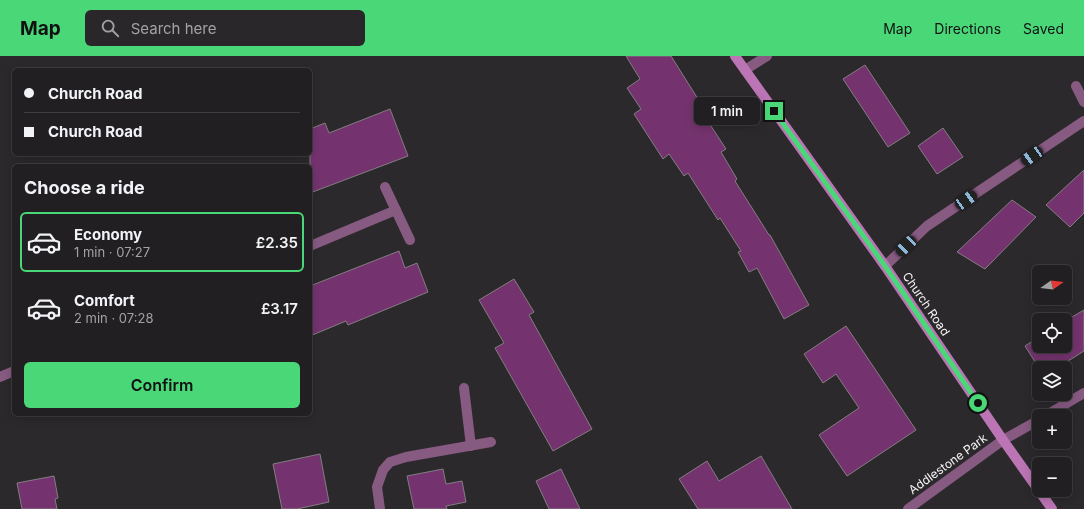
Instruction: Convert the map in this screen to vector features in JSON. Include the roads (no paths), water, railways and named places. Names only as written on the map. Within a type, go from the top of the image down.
[{"type":"main road","name":"Church Road","points":[[735,56],[885,266],[1003,440],[1052,509]]},
{"type":"street","points":[[745,70],[767,56]]},
{"type":"street","points":[[1076,86],[1084,102]]},
{"type":"street","points":[[885,266],[927,226],[1084,122]]},
{"type":"street","points":[[385,187],[410,240]]},
{"type":"street","points":[[312,245],[396,210]]},
{"type":"street","points":[[0,376],[12,372]]},
{"type":"street","points":[[464,388],[472,446]]},
{"type":"street","points":[[1057,409],[1084,393]]},
{"type":"street","name":"Addlestone Park","points":[[908,509],[1003,440],[1032,424]]},
{"type":"street","points":[[380,509],[377,487],[383,470],[390,462],[406,457],[491,442]]}]
